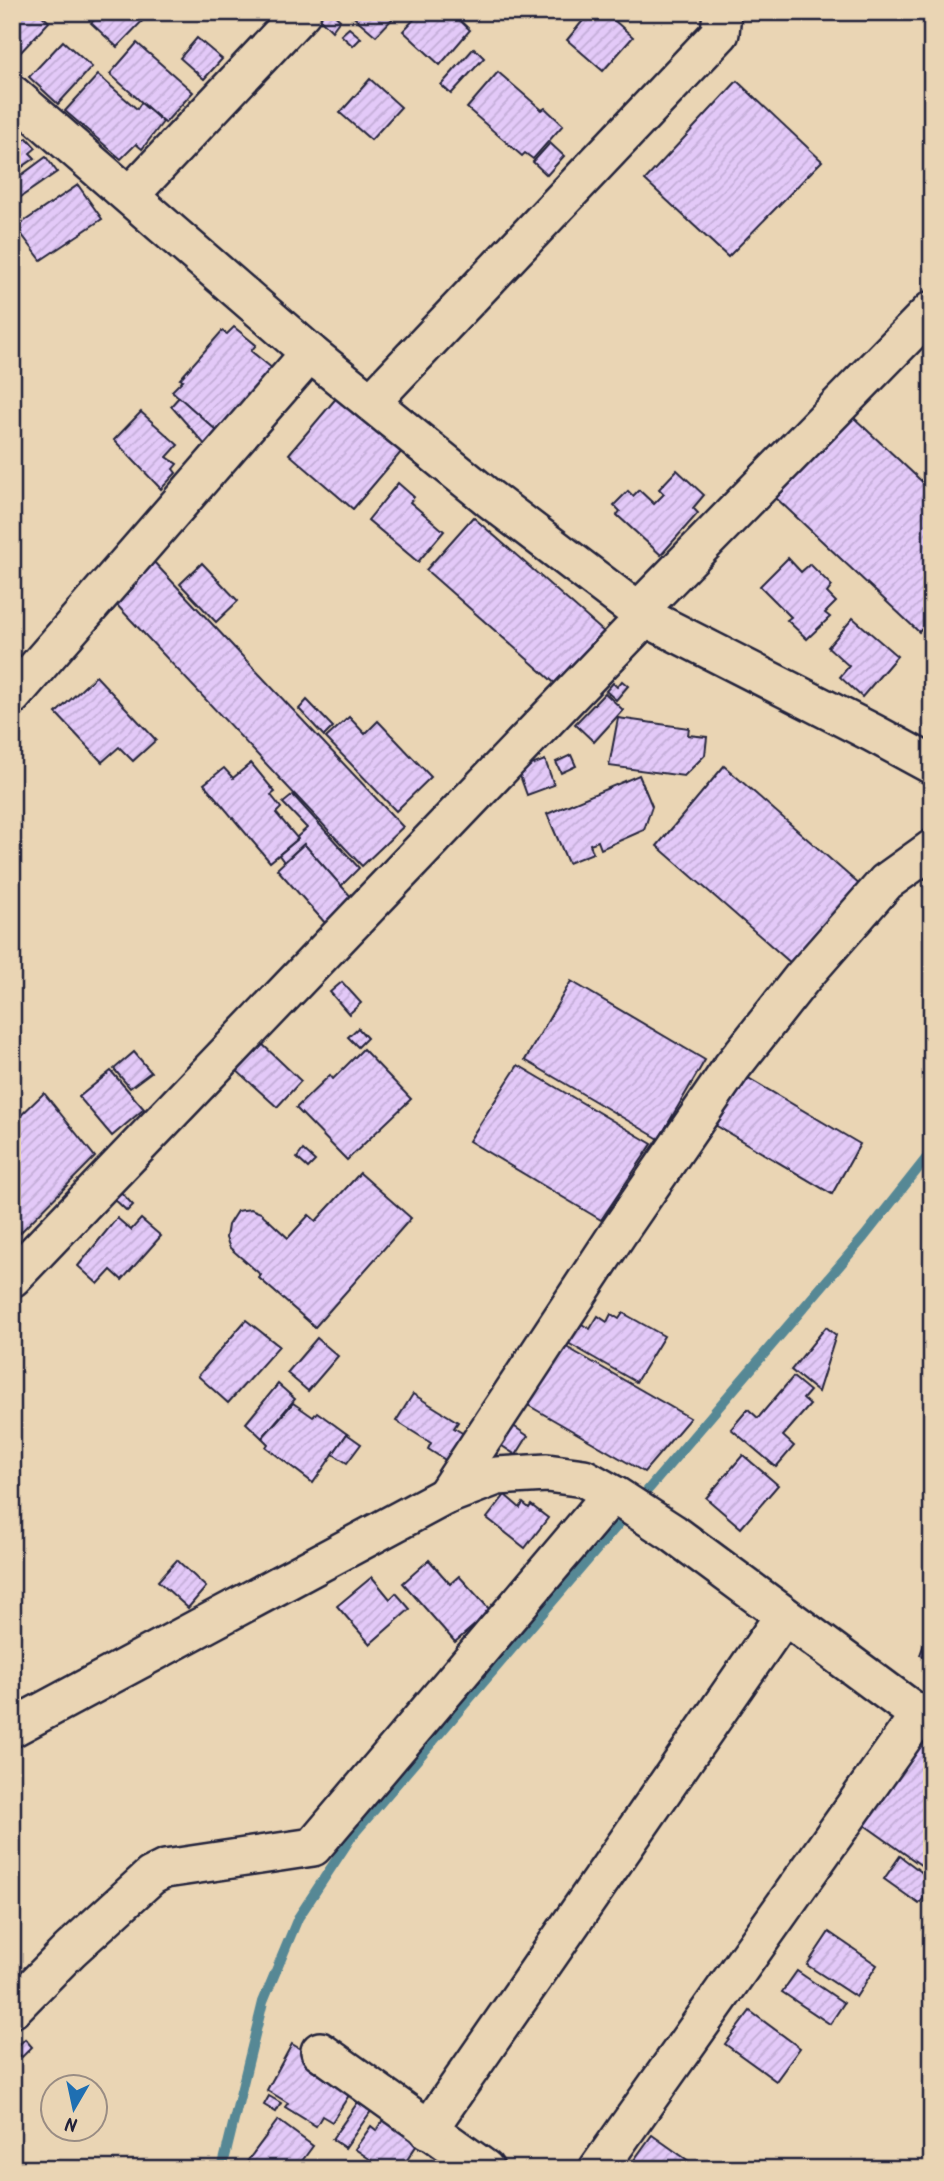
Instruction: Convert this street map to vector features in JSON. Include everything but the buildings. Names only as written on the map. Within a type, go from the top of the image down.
[{"type":"street","points":[[130,195],[302,12]]},
{"type":"street","points":[[371,402],[720,33],[722,12]]},
{"type":"street","points":[[12,94],[310,353],[490,499],[641,614],[932,765]]},
{"type":"street","points":[[12,1278],[932,310]]},
{"type":"street","points":[[12,696],[310,353]]},
{"type":"street","points":[[445,1496],[618,1233],[732,1067],[802,978],[886,882],[932,849]]},
{"type":"street","points":[[12,1728],[445,1496],[496,1476],[547,1473],[584,1478],[612,1494],[673,1534],[783,1617],[925,1714],[598,2169]]},
{"type":"street","points":[[12,2009],[70,1950],[158,1872],[200,1863],[313,1847],[612,1494]]},
{"type":"street","points":[[428,2130],[783,1617]]},
{"type":"street","points":[[320,2051],[485,2169]]},
{"type":"waterway","points":[[222,2169],[263,2002],[298,1918],[352,1836],[864,1237],[932,1151]]}]
